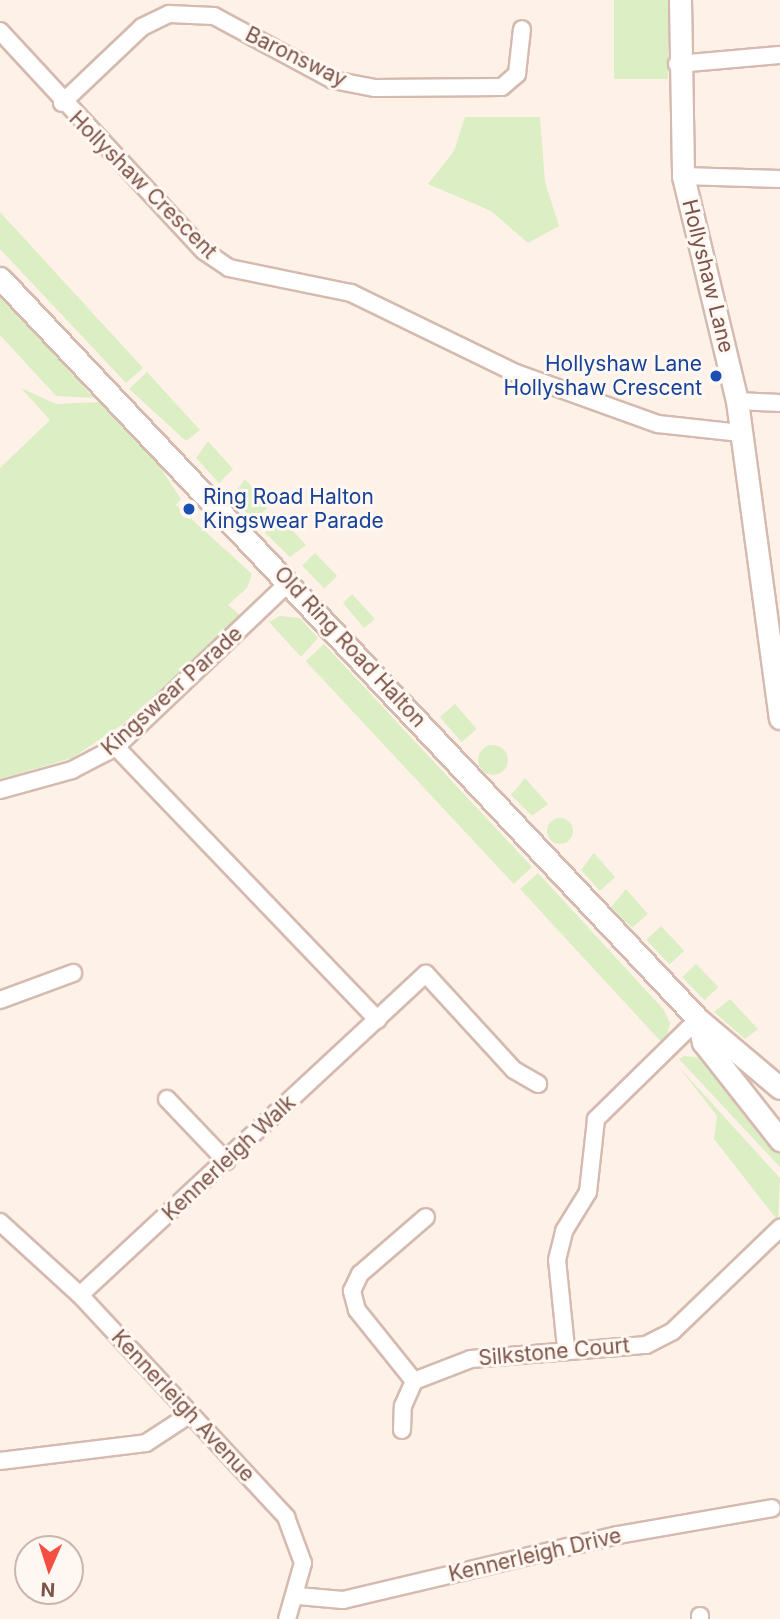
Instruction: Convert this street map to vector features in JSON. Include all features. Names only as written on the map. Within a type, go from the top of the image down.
[{"type":"main road","name":"Hollyshaw Lane","points":[[680,0],[677,64],[683,176],[737,401],[772,635],[780,718]]},
{"type":"main road","name":"Old Ring Road Halton","points":[[0,278],[698,1019],[780,1088]]},
{"type":"main road","points":[[698,1019],[703,1042],[780,1140]]},
{"type":"street","name":"Baronsway","points":[[62,103],[142,27],[169,14],[214,16],[333,80],[375,88],[502,87],[517,74],[522,29]]},
{"type":"street","name":"Hollyshaw Crescent","points":[[0,31],[62,103],[204,251],[229,268],[351,293],[516,373],[658,424],[741,433]]},
{"type":"street","points":[[677,64],[780,55]]},
{"type":"street","points":[[683,176],[780,179]]},
{"type":"street","points":[[737,401],[780,403]]},
{"type":"street","name":"Kingswear Parade","points":[[0,790],[53,777],[116,747],[289,582]]},
{"type":"street","points":[[116,747],[378,1020]]},
{"type":"street","points":[[0,1000],[73,973]]},
{"type":"street","name":"Kennerleigh Walk","points":[[80,1295],[426,974],[505,1060],[538,1084]]},
{"type":"street","points":[[566,1348],[557,1260],[564,1231],[589,1192],[596,1119],[698,1019]]},
{"type":"street","points":[[167,1099],[226,1161]]},
{"type":"street","points":[[402,1430],[403,1406],[414,1381],[357,1310],[352,1291],[360,1274],[426,1217]]},
{"type":"street","name":"Kennerleigh Avenue","points":[[0,1222],[80,1295],[286,1517],[301,1555],[298,1596],[287,1619]]},
{"type":"street","name":"Silkstone Court","points":[[414,1381],[456,1362],[566,1348],[646,1346],[673,1331],[780,1228]]},
{"type":"street","points":[[0,1461],[146,1443],[189,1415]]},
{"type":"street","name":"Kennerleigh Drive","points":[[298,1596],[343,1600],[618,1535],[772,1508]]},
{"type":"green space","points":[[614,0],[668,0],[668,79],[614,79]]},
{"type":"green space","points":[[465,117],[540,117],[545,182],[559,226],[528,243],[491,211],[428,184],[454,151]]},
{"type":"green space","points":[[0,212],[143,368],[126,383],[0,249]]},
{"type":"green space","points":[[0,296],[94,398],[56,396],[0,335]]},
{"type":"green space","points":[[147,372],[200,430],[186,441],[129,389]]},
{"type":"green space","points":[[21,388],[56,404],[102,402],[149,451],[181,499],[176,505],[252,574],[247,588],[228,605],[241,616],[123,724],[72,758],[0,779],[0,468],[50,420]]},
{"type":"green space","points":[[208,441],[233,469],[219,483],[196,458]]},
{"type":"green space","points":[[245,479],[269,506],[254,521],[232,497]]},
{"type":"green space","points":[[278,515],[306,545],[290,557],[265,533]]},
{"type":"green space","points":[[315,553],[337,576],[324,589],[302,566]]},
{"type":"green space","points":[[352,594],[375,619],[364,628],[343,603]]},
{"type":"green space","points":[[280,616],[300,618],[318,638],[301,657],[269,622]]},
{"type":"green space","points":[[324,644],[532,867],[514,884],[306,661]]},
{"type":"green space","points":[[455,704],[477,729],[462,742],[440,717]]},
{"type":"green space","points":[[493,745],[504,749],[508,760],[504,771],[493,775],[482,771],[478,760],[482,749]]},
{"type":"green space","points":[[525,778],[548,804],[532,816],[511,795]]},
{"type":"green space","points":[[560,818],[569,822],[573,831],[569,840],[560,844],[551,840],[547,831],[551,822]]},
{"type":"green space","points":[[594,853],[615,877],[600,891],[581,870]]},
{"type":"green space","points":[[538,873],[664,1010],[670,1023],[665,1046],[520,889]]},
{"type":"green space","points":[[626,889],[648,914],[632,928],[611,907]]},
{"type":"green space","points":[[661,926],[684,951],[670,965],[646,940]]},
{"type":"green space","points":[[696,964],[718,987],[705,1000],[682,977]]},
{"type":"green space","points":[[730,999],[758,1029],[745,1039],[714,1012]]},
{"type":"green space","points":[[684,1056],[704,1058],[780,1148],[780,1167],[679,1059]]},
{"type":"green space","points":[[678,1066],[780,1178],[778,1221],[714,1139],[717,1116]]},
{"type":"place","name":"Hollyshaw Lane Hollyshaw Crescent","points":[[716,376]]},
{"type":"place","name":"Ring Road Halton Kingswear Parade","points":[[189,509]]}]
